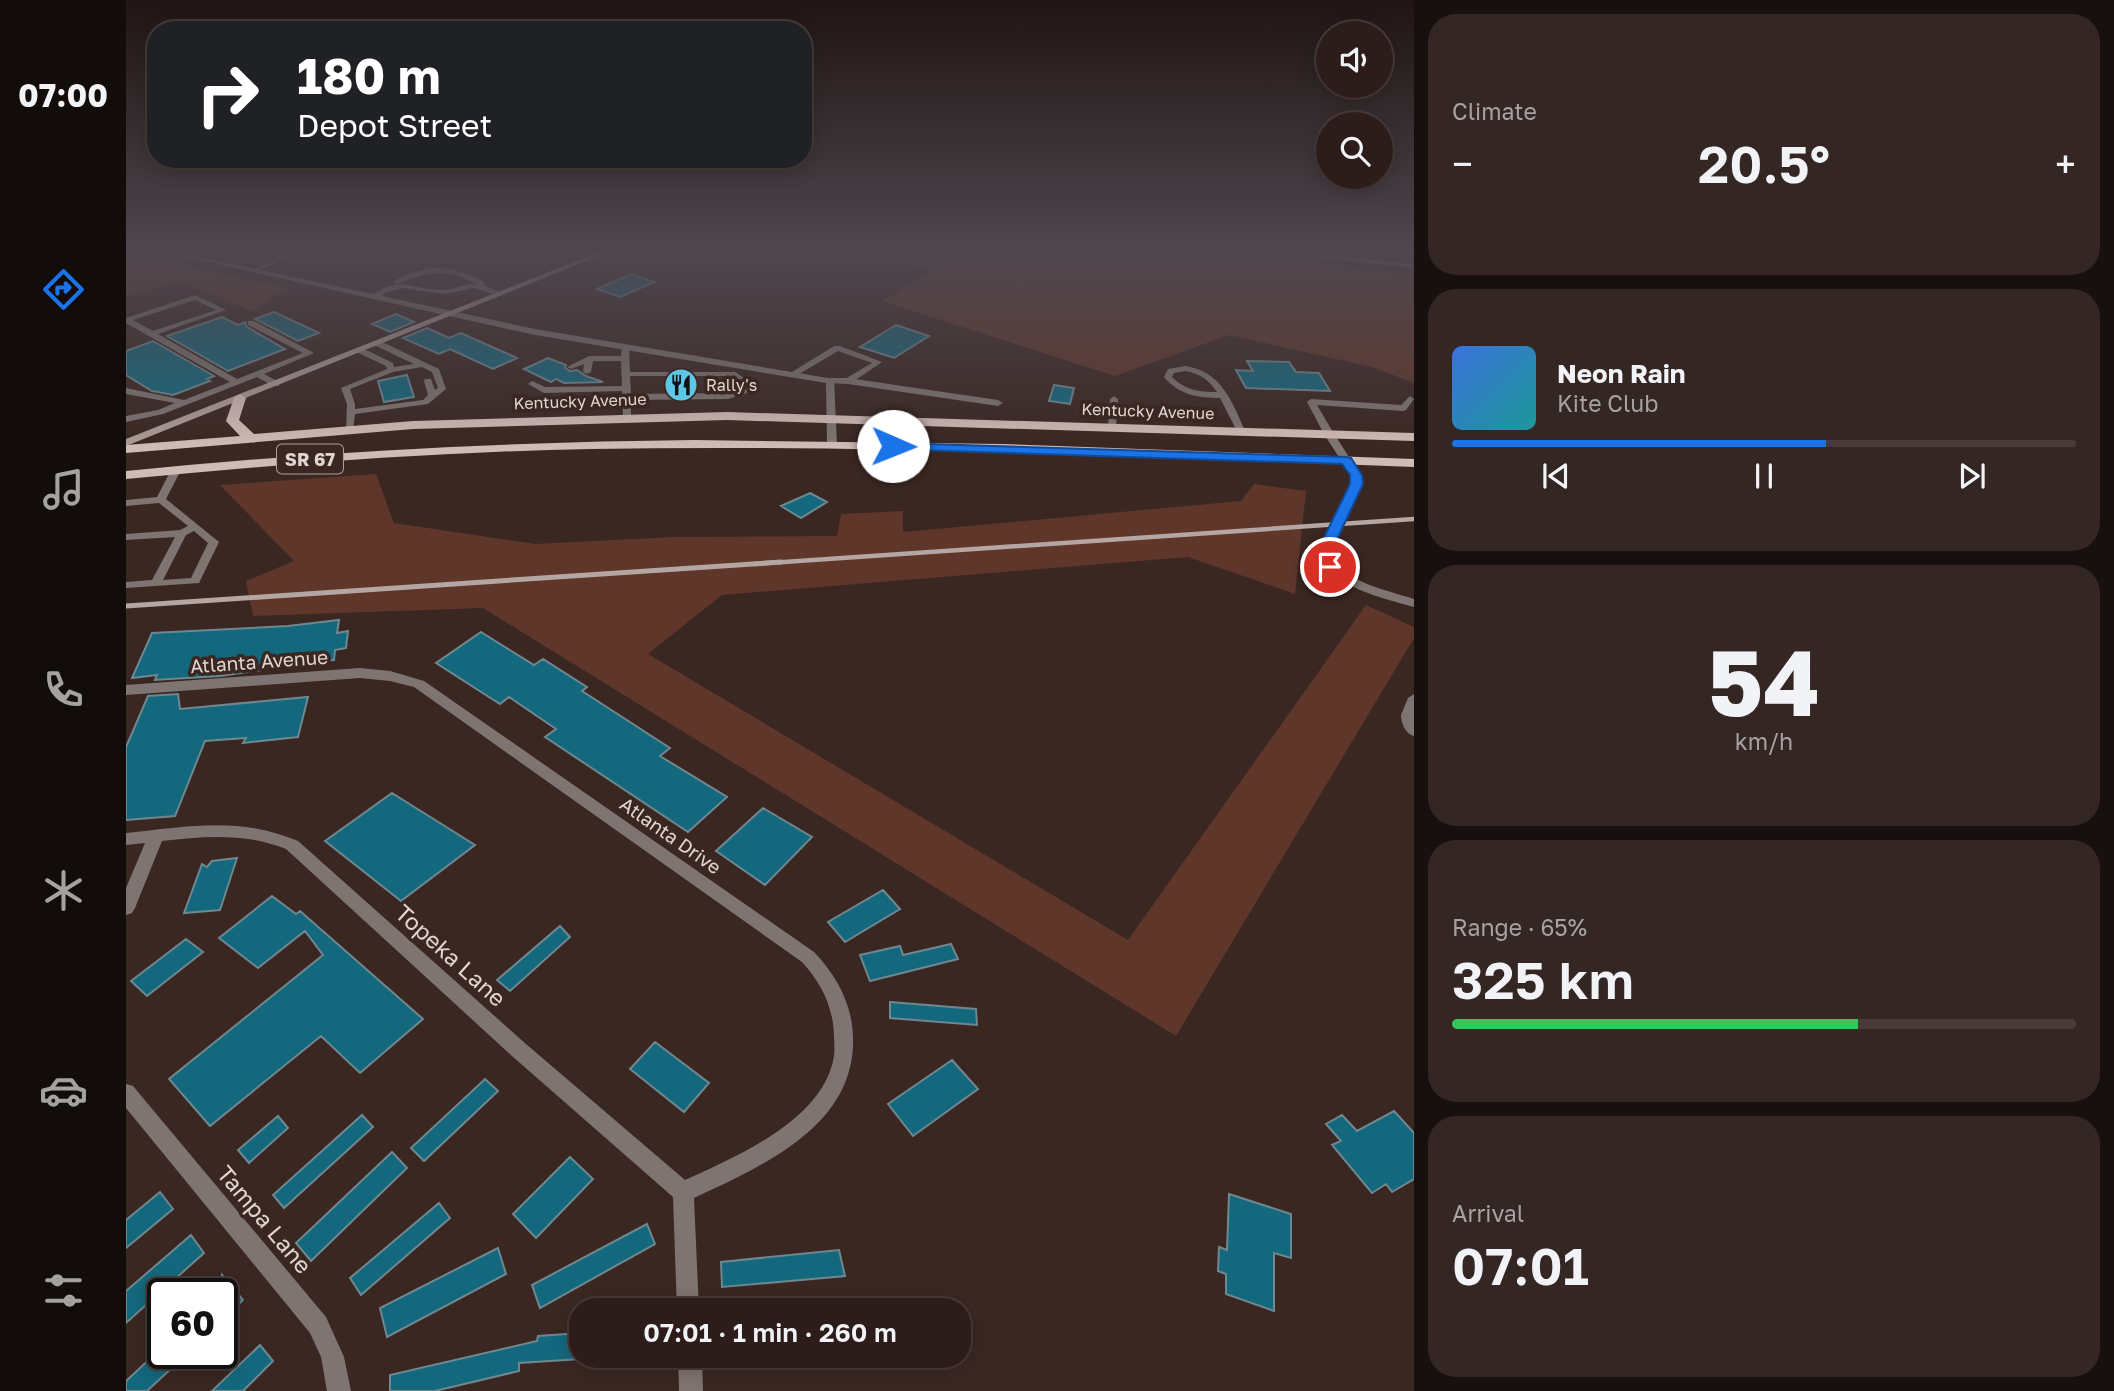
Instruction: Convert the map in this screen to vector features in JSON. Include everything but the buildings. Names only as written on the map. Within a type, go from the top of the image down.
[{"type":"main road","points":[[126,443],[443,317]]},
{"type":"main road","points":[[240,398],[232,421],[249,437]]},
{"type":"main road","name":"Kentucky Avenue","points":[[126,449],[349,429],[627,417],[727,416],[1414,437]]},
{"type":"main road","points":[[126,461],[255,446],[434,431],[462,423]]},
{"type":"main road","name":"SR 67","points":[[126,475],[474,449],[626,444],[832,445],[1414,463]]},
{"type":"street","points":[[463,317],[625,354],[831,382],[848,381],[998,403]]},
{"type":"street","points":[[831,382],[832,445]]},
{"type":"street","points":[[1329,434],[1356,475],[1356,484],[1323,554],[1330,567],[1352,580],[1414,603]]},
{"type":"street","name":"Atlanta Avenue","points":[[126,690],[348,674],[395,677]]},
{"type":"street","name":"Atlanta Drive","points":[[395,677],[431,691],[808,957],[831,985],[841,1007],[846,1042],[837,1080],[829,1096],[811,1117],[782,1140],[683,1192]]},
{"type":"street","name":"Topeka Lane","points":[[126,839],[252,831],[274,836],[292,845],[519,1050],[683,1192]]},
{"type":"street","points":[[126,908],[156,837]]},
{"type":"street","name":"Tampa Lane","points":[[126,1093],[314,1317],[332,1356],[339,1391]]},
{"type":"street","points":[[683,1192],[687,1298]]},
{"type":"street","points":[[690,1368],[691,1391]]},
{"type":"lane","points":[[136,317],[127,320],[236,382]]},
{"type":"lane","points":[[152,334],[202,317]]},
{"type":"lane","points":[[126,419],[155,413],[310,353],[251,323]]},
{"type":"lane","points":[[377,343],[425,373],[433,397]]},
{"type":"lane","points":[[791,375],[837,348],[878,362],[848,381]]},
{"type":"lane","points":[[359,350],[390,365],[391,370]]},
{"type":"lane","points":[[571,367],[589,358],[625,354],[627,417]]},
{"type":"lane","points":[[586,381],[589,358]]},
{"type":"lane","points":[[1223,395],[1190,394],[1178,389],[1168,377],[1171,371],[1187,367],[1209,375],[1223,395],[1241,431]]},
{"type":"lane","points":[[349,429],[351,412],[345,388],[391,370],[425,373],[436,371],[442,389],[425,402],[351,412]]},
{"type":"lane","points":[[544,379],[532,384],[544,390],[586,381],[627,393],[728,396],[743,393],[743,380],[736,370],[627,374]]},
{"type":"lane","points":[[257,373],[276,383]]},
{"type":"lane","points":[[126,391],[184,402]]},
{"type":"lane","points":[[727,416],[728,396]]},
{"type":"lane","points":[[1112,427],[1114,399]]},
{"type":"lane","points":[[1329,434],[1311,401],[1403,408],[1410,399]]},
{"type":"lane","points":[[155,413],[174,424]]},
{"type":"lane","points":[[126,503],[144,506],[161,500],[176,470]]},
{"type":"lane","points":[[126,585],[195,581],[214,542],[161,500]]},
{"type":"lane","points":[[128,532],[182,533],[195,527]]},
{"type":"lane","points":[[156,583],[182,533]]},
{"type":"lane","points":[[1414,698],[1407,713],[1407,724],[1414,732]]},
{"type":"shaded area","points":[[931,317],[1414,317],[1414,383],[1372,367],[1229,335],[1115,376]]},
{"type":"shaded area","points":[[376,474],[394,523],[535,544],[672,537],[837,536],[841,514],[903,511],[903,532],[1241,501],[1254,484],[1306,491],[1295,594],[1188,557],[722,595],[648,654],[1128,940],[1366,605],[1414,627],[1414,638],[1176,1036],[483,608],[253,616],[246,581],[294,561],[220,485]]},
{"type":"railway","points":[[755,564],[1414,519]]},
{"type":"railway","points":[[126,606],[781,562]]},
{"type":"place","name":"Rally's","points":[[681,385]]},
{"type":"route","points":[[893,446],[1346,461],[1356,475],[1356,484],[1323,554],[1324,561],[1330,567]]}]
